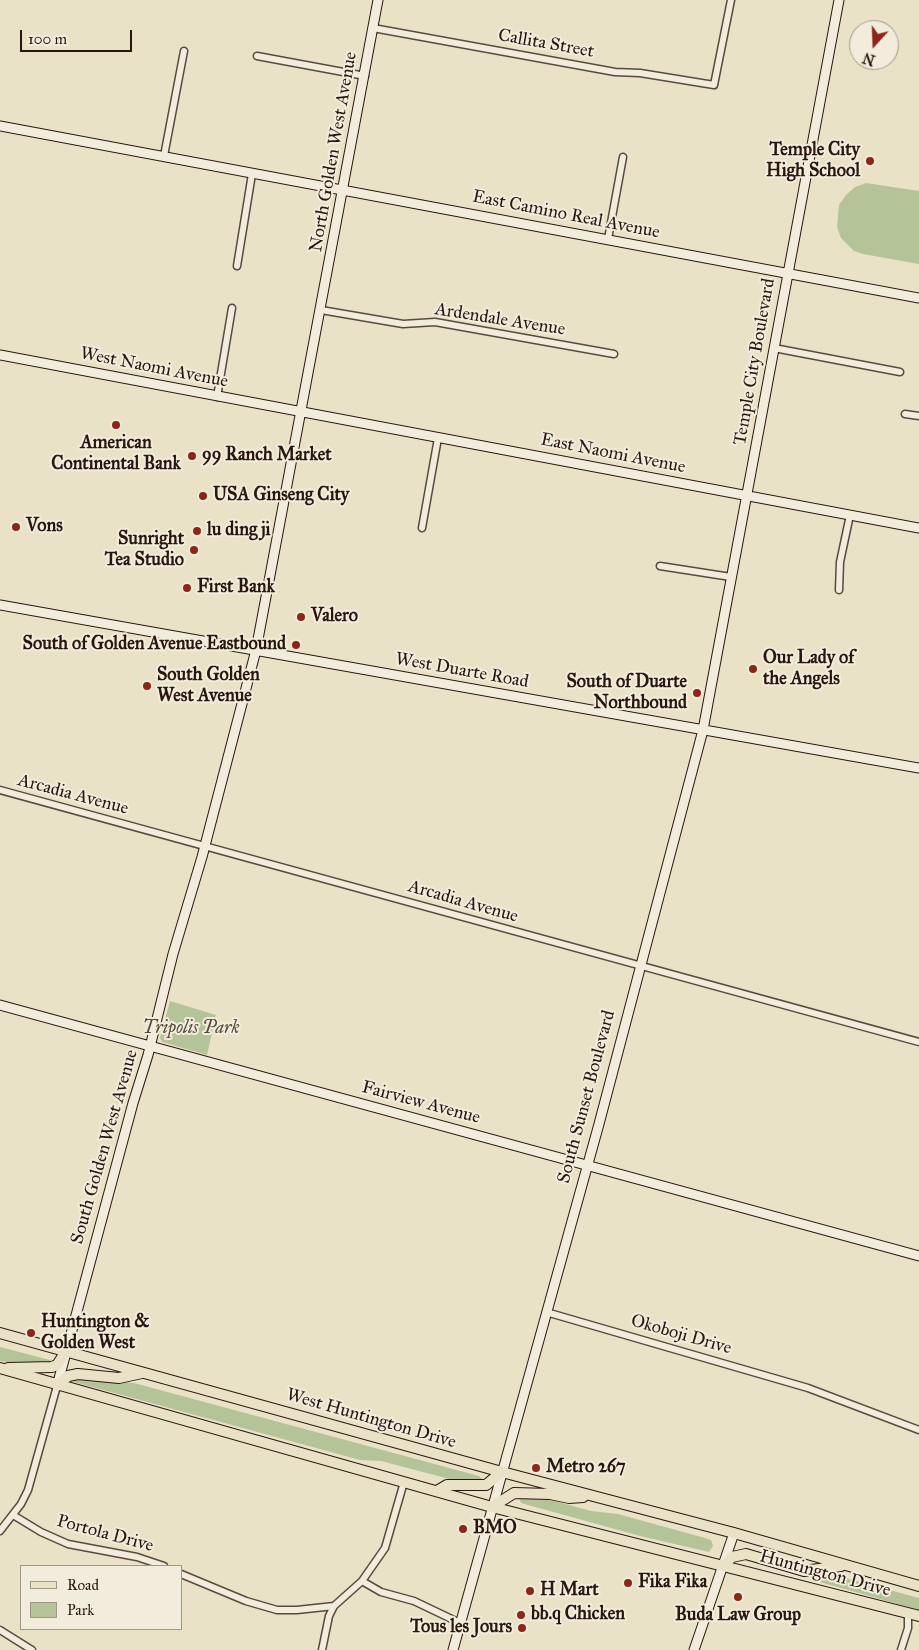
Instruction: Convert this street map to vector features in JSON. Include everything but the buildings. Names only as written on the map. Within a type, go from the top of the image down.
[{"type":"main road","name":"West Huntington Drive","points":[[0,1332],[502,1472],[734,1533]]},
{"type":"main road","points":[[0,1368],[52,1367],[57,1365],[67,1350]]},
{"type":"main road","points":[[0,1368],[57,1386],[492,1506],[724,1565],[732,1557],[746,1554],[804,1571],[845,1565]]},
{"type":"main road","points":[[57,1386],[68,1376],[78,1374],[119,1378],[145,1372]]},
{"type":"main road","points":[[437,1491],[447,1485],[486,1485],[502,1472]]},
{"type":"main road","points":[[492,1506],[514,1493],[550,1494],[569,1498],[592,1496]]},
{"type":"main road","name":"Huntington Drive","points":[[734,1533],[919,1586]]},
{"type":"main road","name":"Huntington Drive","points":[[724,1565],[919,1616]]},
{"type":"street","name":"North Golden West Avenue","points":[[322,310],[378,0]]},
{"type":"street","name":"Callita Street","points":[[374,28],[615,72],[640,73],[714,85],[731,0]]},
{"type":"street","name":"Temple City Boulevard","points":[[704,730],[838,0]]},
{"type":"street","points":[[164,156],[184,51]]},
{"type":"street","points":[[257,56],[365,76]]},
{"type":"street","name":"East Camino Real Avenue","points":[[0,126],[919,298]]},
{"type":"street","points":[[608,239],[623,157]]},
{"type":"street","points":[[236,266],[252,174]]},
{"type":"street","points":[[217,397],[232,308]]},
{"type":"street","name":"Ardendale Avenue","points":[[322,310],[402,324],[435,322],[614,354]]},
{"type":"street","name":"South Golden West Avenue","points":[[57,1386],[256,650],[322,310]]},
{"type":"street","points":[[774,348],[900,372]]},
{"type":"street","name":"West Naomi Avenue","points":[[0,355],[302,413]]},
{"type":"street","name":"East Naomi Avenue","points":[[302,413],[919,528]]},
{"type":"street","points":[[905,414],[919,416]]},
{"type":"street","points":[[422,528],[438,438]]},
{"type":"street","points":[[839,590],[840,562],[850,516]]},
{"type":"street","points":[[660,566],[732,577]]},
{"type":"street","name":"West Duarte Road","points":[[0,605],[919,768]]},
{"type":"street","name":"South Sunset Boulevard","points":[[453,1650],[587,1165],[704,730]]},
{"type":"street","name":"Arcadia Avenue","points":[[0,790],[919,1042]]},
{"type":"street","name":"Fairview Avenue","points":[[0,1006],[919,1256]]},
{"type":"street","name":"Okoboji Drive","points":[[546,1312],[808,1388],[919,1430]]},
{"type":"street","points":[[0,1531],[24,1499],[32,1478],[57,1386]]},
{"type":"street","points":[[322,1650],[329,1616],[334,1606],[362,1581],[386,1548],[404,1482]]},
{"type":"street","name":"Portola Drive","points":[[13,1515],[40,1532],[68,1544],[137,1557],[161,1565]]},
{"type":"street","points":[[694,1650],[734,1533]]},
{"type":"street","points":[[182,1574],[246,1601],[277,1610],[334,1606]]},
{"type":"street","points":[[362,1581],[381,1592],[414,1601],[460,1623]]},
{"type":"street","points":[[901,1650],[908,1628],[908,1613]]},
{"type":"street","points":[[0,1630],[32,1650]]},
{"type":"green space","points":[[866,183],[919,191],[919,264],[854,251],[841,238],[837,227],[839,205],[855,187]]},
{"type":"green space","name":"Tripolis Park","points":[[170,1001],[216,1015],[207,1055],[162,1042],[160,1038]]},
{"type":"green space","points":[[0,1347],[51,1361],[50,1364],[22,1364],[0,1361]]},
{"type":"green space","points":[[75,1378],[134,1383],[479,1476],[483,1480],[461,1482],[381,1461],[360,1460],[74,1382]]},
{"type":"green space","points":[[521,1496],[536,1496],[591,1511],[618,1514],[711,1540],[713,1546],[709,1552],[640,1536],[521,1503],[519,1498]]},
{"type":"green space","points":[[842,1577],[919,1598],[919,1610],[809,1579]]},
{"type":"place","name":"Temple City High School","points":[[870,161]]},
{"type":"place","name":"American Continental Bank","points":[[116,425]]},
{"type":"place","name":"99 Ranch Market","points":[[192,456]]},
{"type":"place","name":"USA Ginseng City","points":[[203,496]]},
{"type":"place","name":"Vons","points":[[16,527]]},
{"type":"place","name":"lu ding ji","points":[[197,531]]},
{"type":"place","name":"Sunright Tea Studio","points":[[194,550]]},
{"type":"place","name":"First Bank","points":[[187,588]]},
{"type":"place","name":"Valero","points":[[301,617]]},
{"type":"place","name":"South of Golden Avenue Eastbound","points":[[296,645]]},
{"type":"place","name":"Our Lady of the Angels","points":[[753,669]]},
{"type":"place","name":"South Golden West Avenue","points":[[147,686]]},
{"type":"place","name":"South of Duarte Northbound","points":[[697,693]]},
{"type":"place","name":"Huntington & Golden West","points":[[31,1333]]},
{"type":"place","name":"Metro 267","points":[[536,1468]]},
{"type":"place","name":"BMO","points":[[463,1529]]},
{"type":"place","name":"Fika Fika","points":[[628,1583]]},
{"type":"place","name":"H Mart","points":[[530,1591]]},
{"type":"place","name":"Buda Law Group","points":[[738,1597]]},
{"type":"place","name":"bb.q Chicken","points":[[521,1615]]},
{"type":"place","name":"Tous les Jours","points":[[522,1628]]}]
